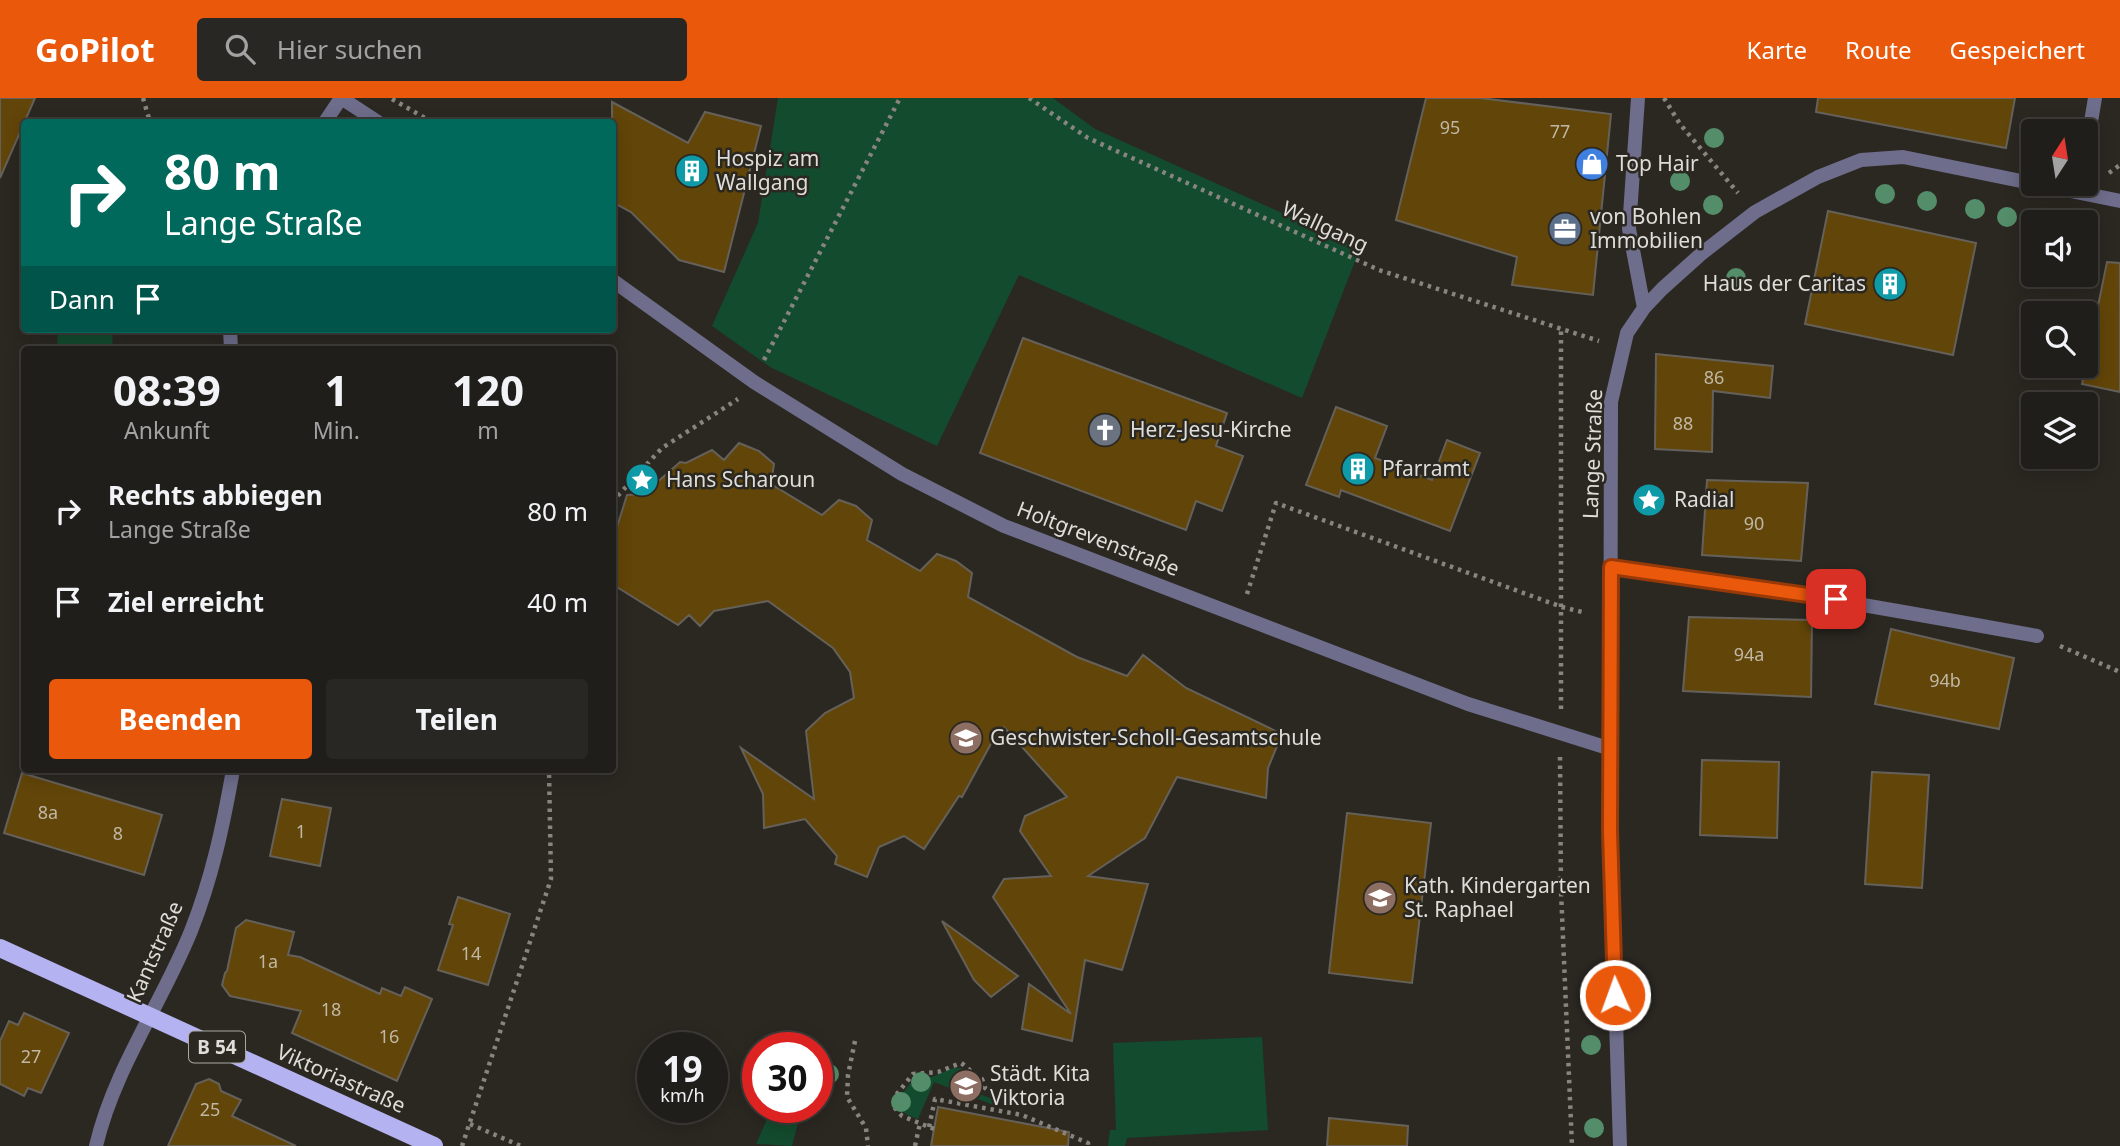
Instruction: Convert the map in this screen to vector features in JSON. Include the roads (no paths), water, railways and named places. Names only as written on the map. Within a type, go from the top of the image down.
[{"type":"main road","name":"Viktoriastraße","points":[[0,948],[434,1146]]},
{"type":"street","points":[[327,119],[341,98],[373,119]]},
{"type":"street","points":[[1638,98],[1629,229],[1644,308]]},
{"type":"street","points":[[2091,119],[2095,98]]},
{"type":"street","name":"Lange Straße","points":[[1620,1146],[1610,831],[1611,402],[1627,333],[1644,308],[1700,254],[1755,212],[1818,177],[1861,160],[1903,157],[2021,178]]},
{"type":"street","name":"Lange Straße","points":[[2098,194],[2120,201]]},
{"type":"street","name":"Holtgrevenstraße","points":[[616,283],[754,382],[902,474],[1004,526],[1468,704],[1611,749]]},
{"type":"street","points":[[1611,567],[1863,604],[2037,636]]},
{"type":"street","name":"Kantstraße","points":[[96,1146],[109,1106],[149,1016],[191,932],[220,843],[232,773]]},
{"type":"place","name":"Top Hair","points":[[1592,164]]},
{"type":"place","name":"Hospiz am Wallgang","points":[[692,171]]},
{"type":"place","name":"von Bohlen Immobilien","points":[[1565,229]]},
{"type":"place","name":"Haus der Caritas","points":[[1890,284]]},
{"type":"place","name":"Herz-Jesu-Kirche","points":[[1105,430]]},
{"type":"place","name":"Pfarramt","points":[[1358,469]]},
{"type":"place","name":"Hans Scharoun","points":[[642,480]]},
{"type":"place","name":"Radial","points":[[1649,500]]},
{"type":"place","name":"Geschwister-Scholl-Gesamtschule","points":[[966,738]]},
{"type":"place","name":"Kath. Kindergarten St. Raphael","points":[[1380,898]]},
{"type":"place","name":"Städt. Kita Viktoria","points":[[966,1086]]}]
